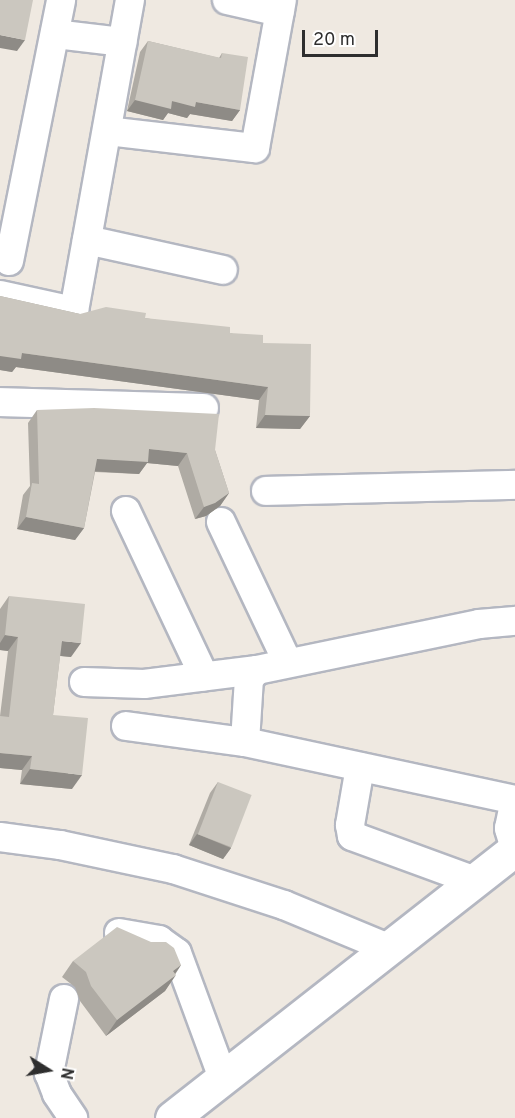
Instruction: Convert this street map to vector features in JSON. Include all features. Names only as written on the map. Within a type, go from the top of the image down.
[{"type":"main road","points":[[515,809],[511,828],[515,841]]},
{"type":"main road","points":[[172,1118],[515,849]]},
{"type":"street","points":[[9,261],[61,0]]},
{"type":"street","points":[[0,295],[74,311],[130,0]]},
{"type":"street","points":[[107,131],[255,148],[281,6],[227,0]]},
{"type":"street","points":[[55,34],[123,42]]},
{"type":"street","points":[[87,240],[223,270]]},
{"type":"street","points":[[0,402],[204,408]]},
{"type":"street","points":[[266,491],[515,485]]},
{"type":"street","points":[[126,511],[204,676]]},
{"type":"street","points":[[221,522],[288,663]]},
{"type":"street","points":[[84,682],[144,684],[257,670],[479,624],[515,621]]},
{"type":"street","points":[[245,742],[249,679],[257,670]]},
{"type":"street","points":[[126,726],[245,742],[515,800]]},
{"type":"street","points":[[360,767],[350,825],[352,836],[475,881]]},
{"type":"street","points":[[0,837],[60,844],[173,869],[284,905],[388,948]]},
{"type":"street","points":[[119,933],[159,940],[177,953],[223,1078]]},
{"type":"street","points":[[64,999],[49,1073],[57,1094],[73,1118]]},
{"type":"building","points":[[0,0],[33,0],[25,40],[0,35]]},
{"type":"building","points":[[148,41],[221,58],[222,53],[248,57],[240,110],[196,102],[195,107],[172,101],[171,109],[135,100]]},
{"type":"building","points":[[0,296],[80,314],[106,307],[146,313],[145,318],[230,327],[230,333],[263,335],[263,343],[311,344],[310,416],[265,415],[268,387],[22,353],[21,359],[0,356]]},
{"type":"building","points":[[94,408],[219,414],[215,450],[229,493],[215,503],[204,507],[187,453],[149,449],[148,462],[97,459],[84,528],[26,517],[32,483],[39,484],[37,410]]},
{"type":"building","points":[[9,596],[85,604],[81,643],[62,641],[53,715],[88,718],[82,775],[30,769],[32,756],[0,753],[0,716],[9,717],[18,637],[5,635]]},
{"type":"building","points":[[218,782],[252,795],[232,847],[198,834]]},
{"type":"building","points":[[117,927],[151,942],[166,942],[174,948],[181,965],[173,971],[176,975],[117,1020],[91,986],[86,972],[73,961]]}]
